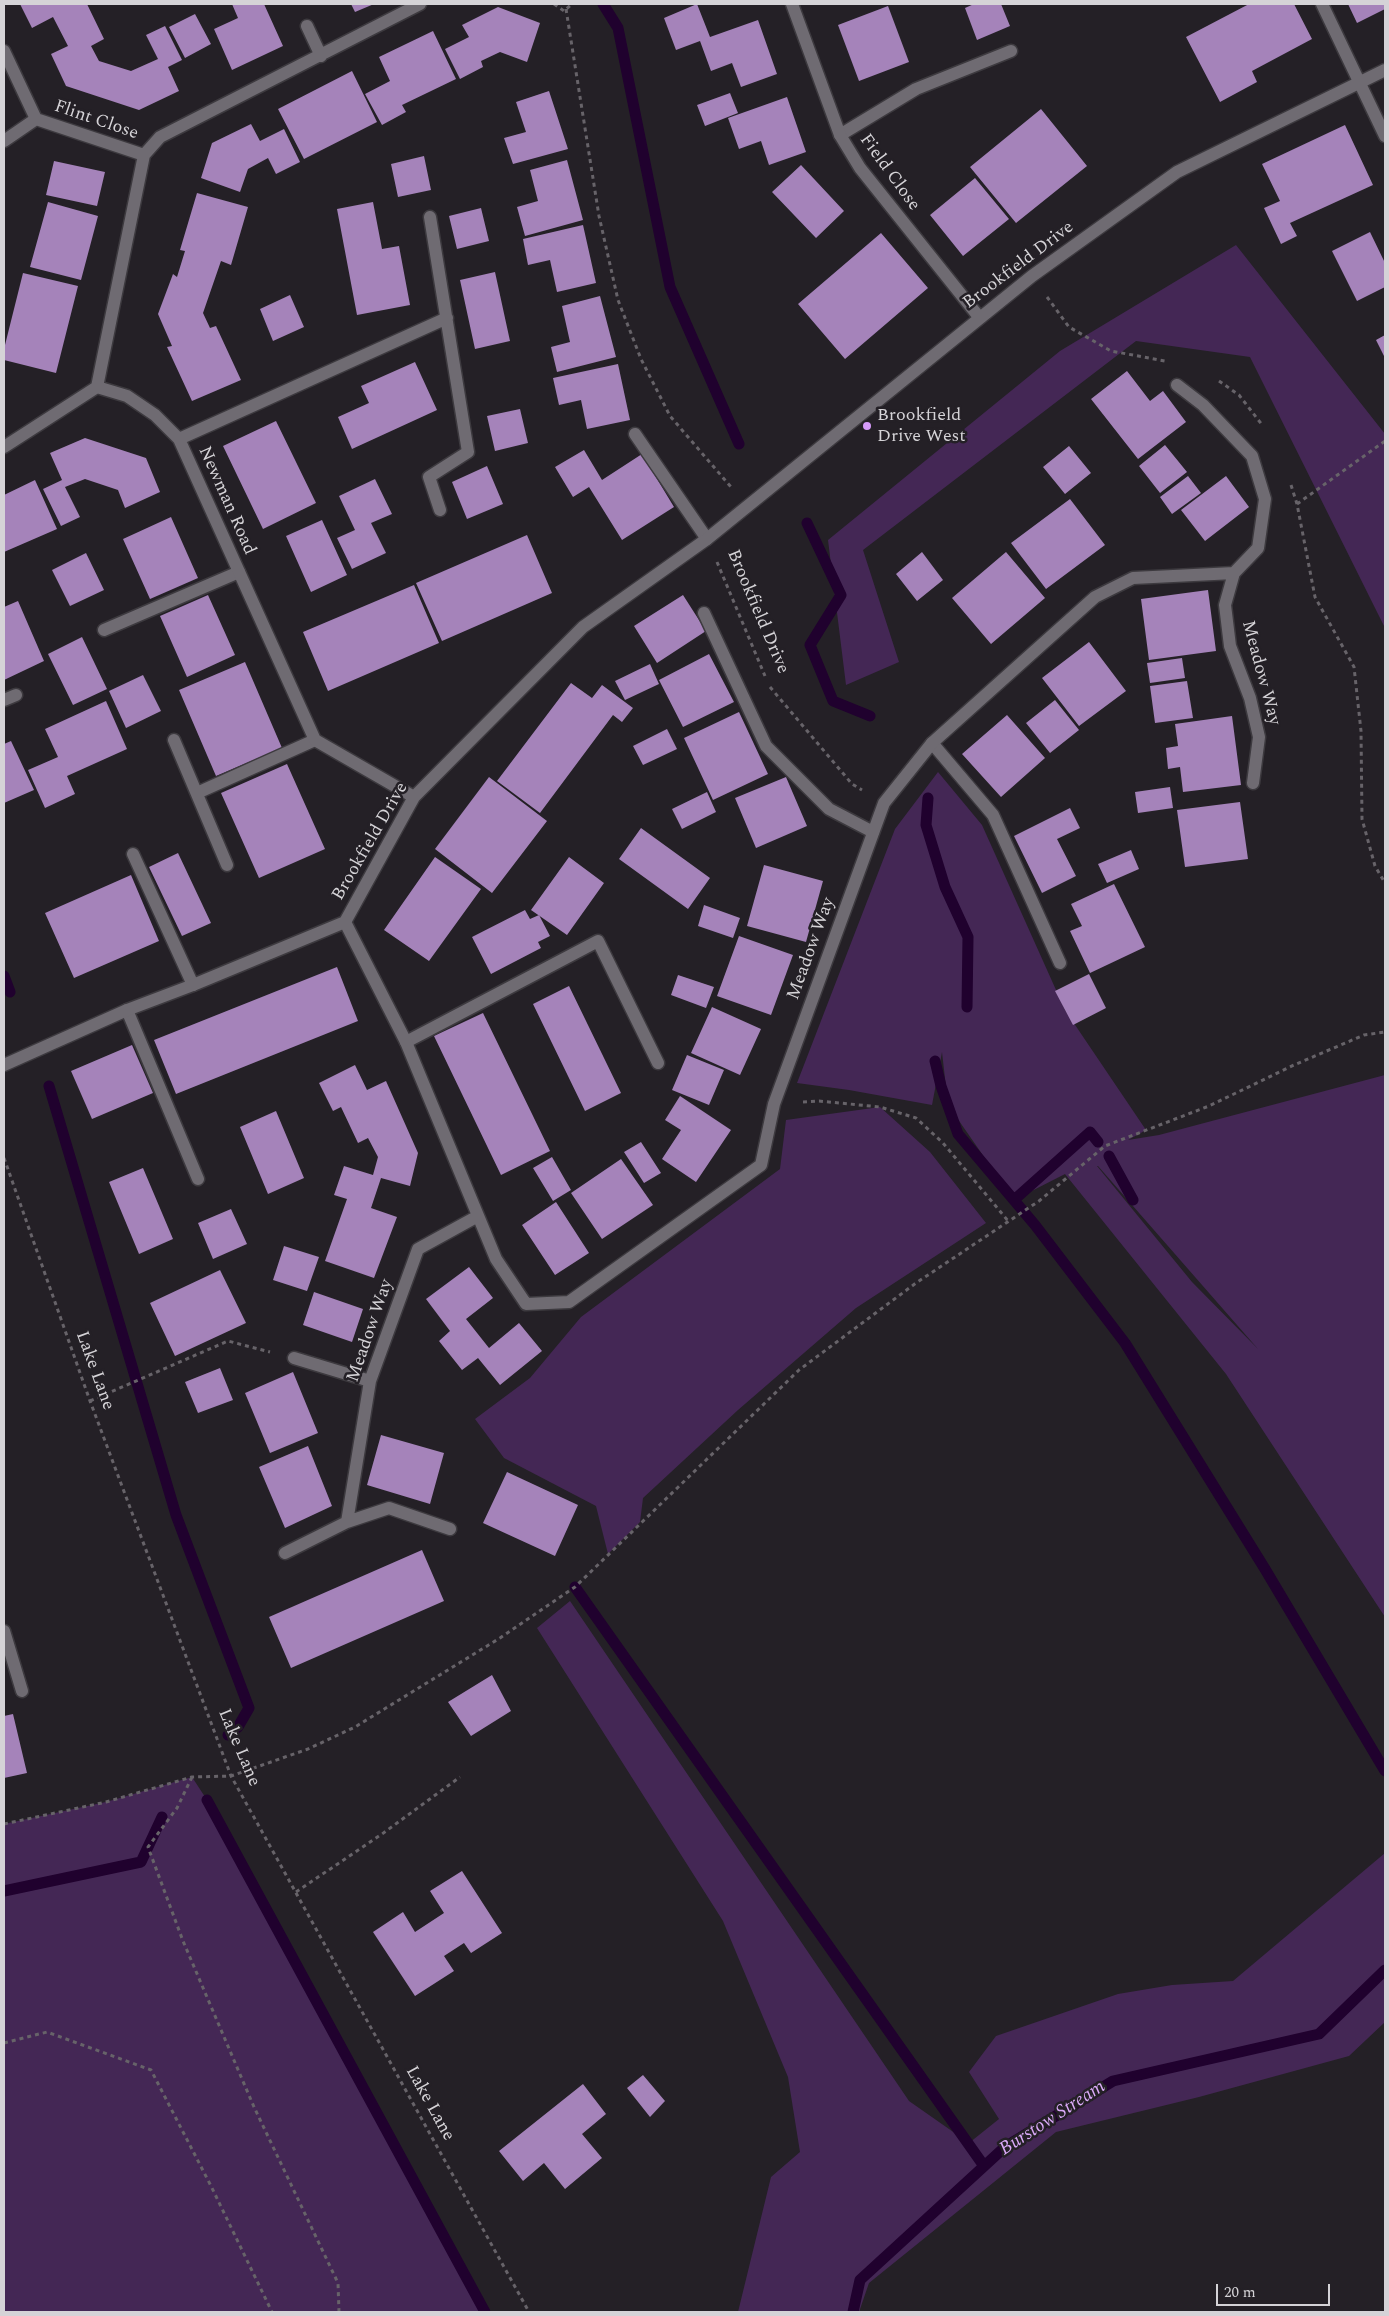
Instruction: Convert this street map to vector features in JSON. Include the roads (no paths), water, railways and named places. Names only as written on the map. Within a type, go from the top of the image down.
[{"type":"street","points":[[4,447],[97,387],[144,155],[160,137],[420,4]]},
{"type":"street","name":"Field Close","points":[[792,4],[840,135],[860,168],[979,317]]},
{"type":"street","points":[[1322,4],[1385,136]]},
{"type":"street","points":[[307,26],[321,56]]},
{"type":"street","name":"Flint Close","points":[[4,51],[36,119],[144,155]]},
{"type":"street","points":[[840,135],[916,88],[1011,51]]},
{"type":"street","name":"Brookfield Drive","points":[[4,1065],[127,1010],[193,985],[345,922],[414,797],[583,628],[707,539],[1032,276],[1177,172],[1385,70]]},
{"type":"street","name":"Flint Close","points":[[4,141],[36,119]]},
{"type":"street","points":[[430,217],[468,452],[429,478],[440,510]]},
{"type":"street","name":"Newman Road","points":[[315,740],[179,440],[447,318]]},
{"type":"street","name":"Meadow Way","points":[[1177,385],[1202,405],[1252,456],[1265,499],[1258,548],[1234,573],[1225,606],[1230,646],[1250,698],[1259,736],[1253,783]]},
{"type":"street","points":[[97,387],[127,396],[155,415],[179,440]]},
{"type":"street","points":[[635,434],[707,539]]},
{"type":"street","points":[[104,630],[239,572]]},
{"type":"street","name":"Meadow Way","points":[[345,922],[406,1042],[496,1258],[526,1304],[569,1302],[761,1165],[774,1104],[884,803],[932,743],[1096,596],[1133,578],[1234,573]]},
{"type":"street","points":[[704,613],[766,746],[829,809],[873,832]]},
{"type":"street","points":[[4,700],[16,695]]},
{"type":"street","points":[[174,740],[227,865]]},
{"type":"street","points":[[197,793],[315,740],[414,797]]},
{"type":"street","points":[[932,743],[993,815],[1060,963]]},
{"type":"street","points":[[133,854],[193,985]]},
{"type":"street","points":[[406,1042],[598,941],[658,1063]]},
{"type":"street","points":[[127,1010],[198,1179]]},
{"type":"street","name":"Meadow Way","points":[[347,1522],[370,1381],[418,1249],[478,1216]]},
{"type":"street","points":[[294,1358],[370,1381]]},
{"type":"street","points":[[285,1553],[347,1522],[389,1508],[450,1529]]},
{"type":"street","points":[[4,1632],[22,1691]]},
{"type":"waterway","points":[[603,4],[618,28],[670,287],[739,444]]},
{"type":"waterway","points":[[807,523],[841,595],[810,645],[833,701],[870,716]]},
{"type":"waterway","points":[[928,798],[926,825],[945,887],[968,937],[967,1007]]},
{"type":"waterway","points":[[4,976],[10,992]]},
{"type":"waterway","points":[[935,1061],[941,1086],[958,1134],[1035,1225],[1125,1343],[1265,1569],[1385,1771]]},
{"type":"waterway","points":[[49,1086],[176,1515],[249,1708],[238,1727],[228,1735]]},
{"type":"waterway","points":[[1014,1200],[1090,1132],[1098,1142]]},
{"type":"waterway","points":[[1109,1156],[1133,1200]]},
{"type":"waterway","points":[[575,1587],[984,2166]]},
{"type":"waterway","points":[[207,1800],[485,2312]]},
{"type":"waterway","points":[[4,1891],[141,1862],[162,1817]]},
{"type":"waterway","name":"Burstow Stream","points":[[853,2312],[860,2280],[1005,2147],[1113,2081],[1319,2034],[1385,1970]]},
{"type":"place","name":"Brookfield Drive West","points":[[867,426]]}]
